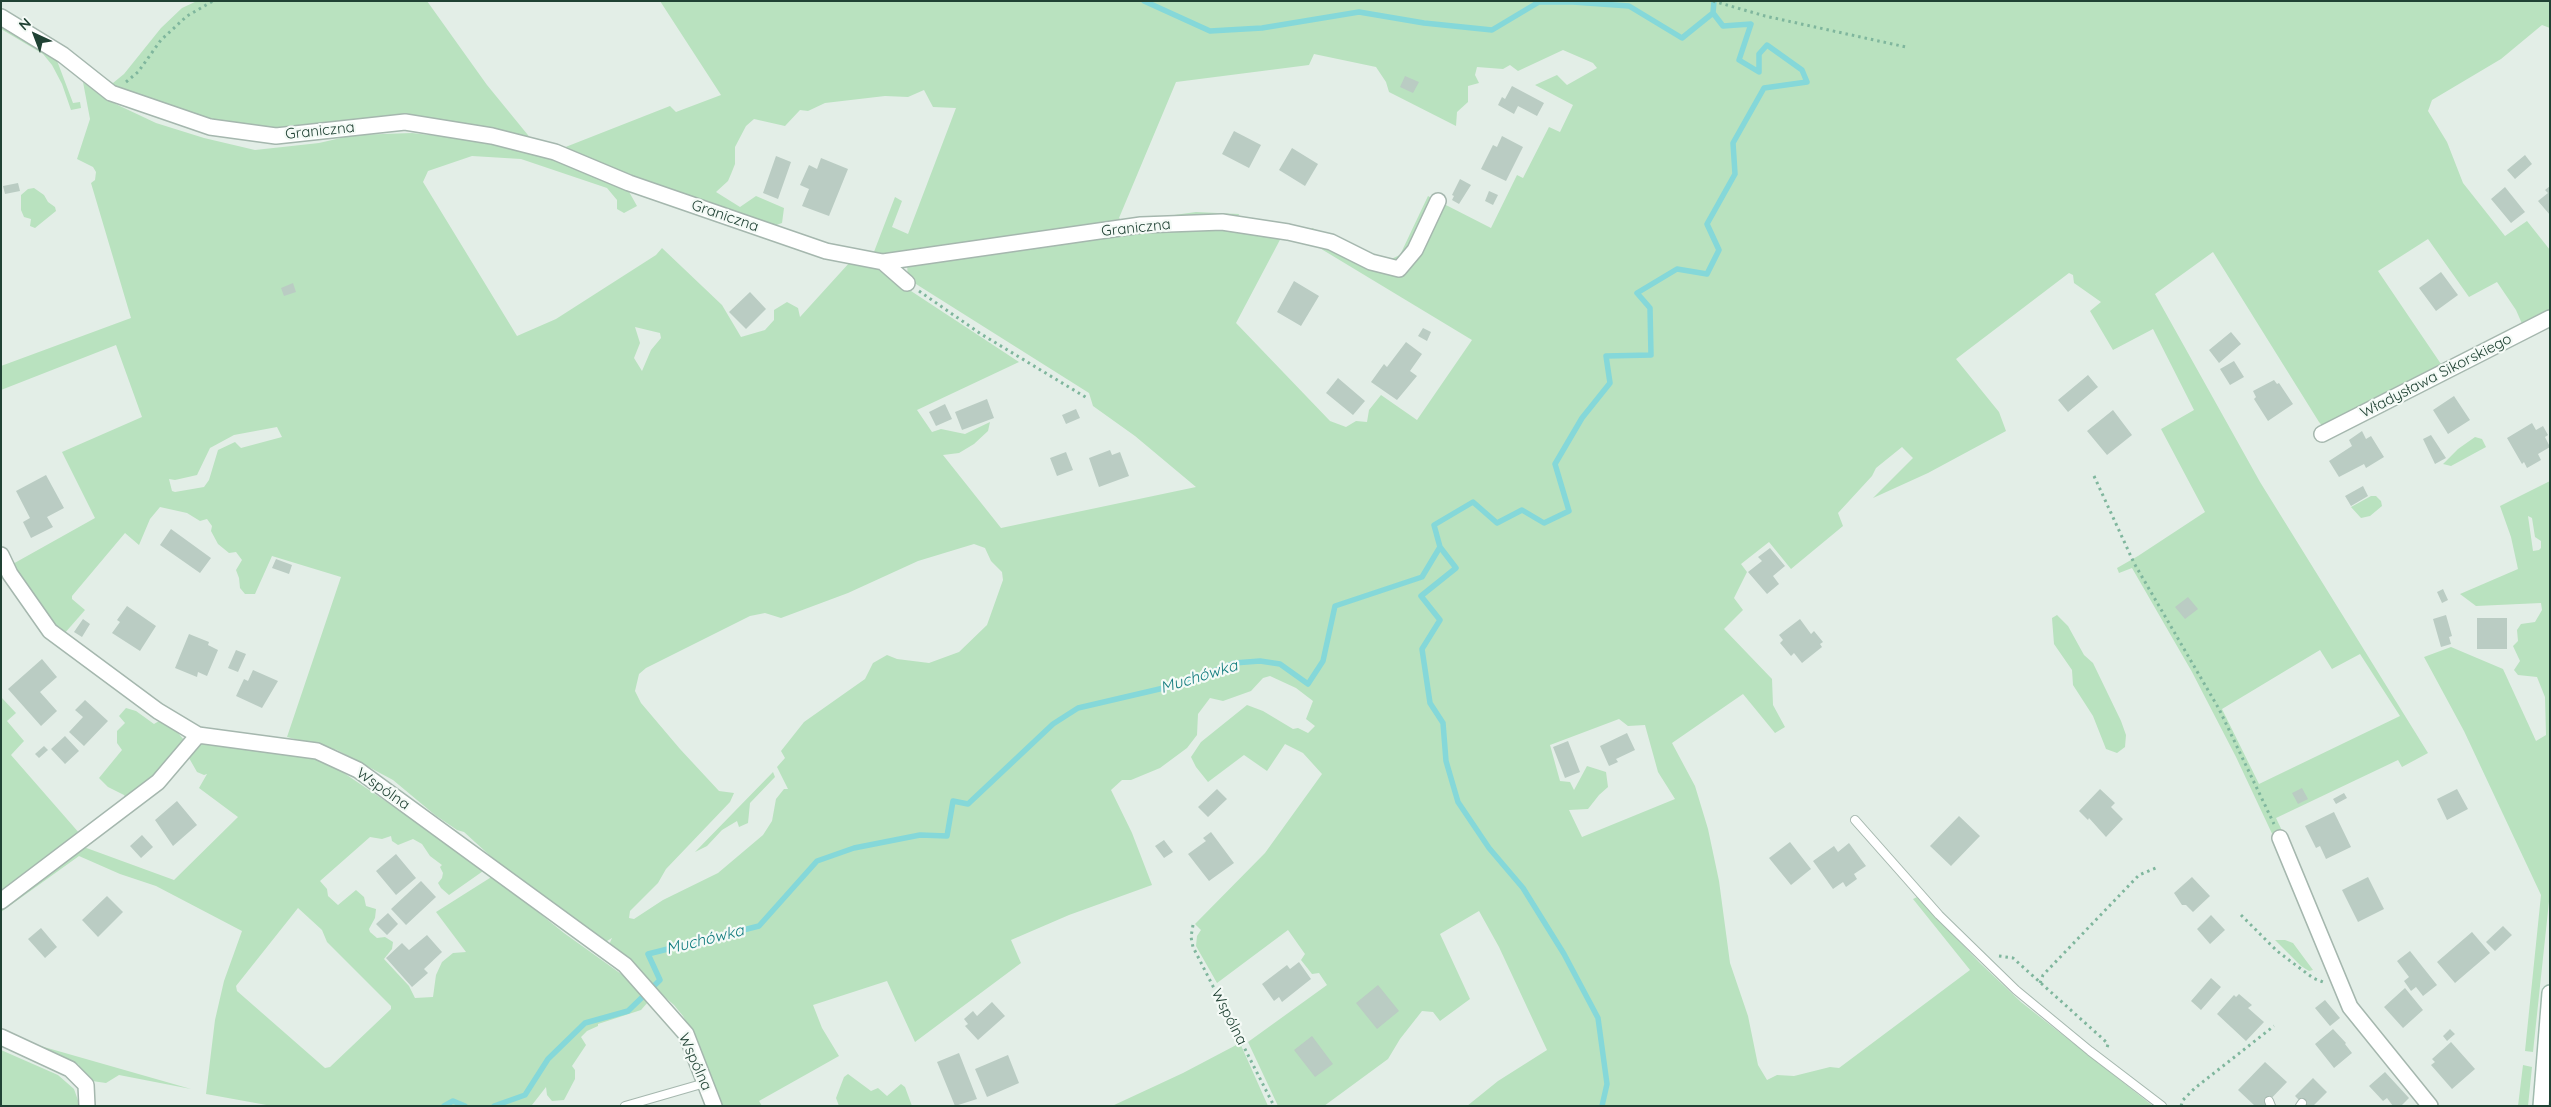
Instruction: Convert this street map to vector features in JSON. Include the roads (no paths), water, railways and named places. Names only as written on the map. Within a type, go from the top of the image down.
[{"type":"street","name":"Graniczna","points":[[1,17],[63,56],[108,91],[210,127],[276,136],[405,122],[492,136],[555,152],[629,183],[826,251],[883,262],[1142,225],[1222,222],[1288,232],[1331,242],[1371,262],[1399,269],[1415,250],[1438,201]]},
{"type":"street","points":[[883,262],[908,283]]},
{"type":"street","name":"Władysława Sikorskiego","points":[[2322,434],[2550,318]]},
{"type":"street","name":"Wspólna","points":[[1,555],[10,574],[50,631],[158,711],[198,734],[316,751],[358,770],[625,965],[686,1034],[714,1106]]},
{"type":"street","points":[[1,901],[158,782],[198,734]]},
{"type":"street","points":[[2280,838],[2350,1007],[2430,1106]]},
{"type":"street","points":[[2541,1106],[2550,993]]},
{"type":"street","points":[[1,1037],[70,1069],[86,1085],[87,1106]]},
{"type":"lane","points":[[1855,820],[1939,915],[2016,990],[2104,1062],[2162,1106]]},
{"type":"lane","points":[[625,1106],[705,1083]]},
{"type":"waterway","points":[[1144,1],[1210,31],[1262,28],[1359,12],[1424,23],[1492,30],[1539,2],[1573,2],[1629,6],[1682,38],[1713,13]]},
{"type":"waterway","name":"Muchówka","points":[[494,1106],[525,1095],[548,1059],[585,1023],[628,1011],[660,980],[648,954],[759,926],[817,861],[854,848],[920,835],[947,836],[953,801],[968,804],[1053,724],[1078,708],[1181,684],[1234,663],[1260,661],[1280,664],[1308,684],[1323,661],[1335,606],[1422,577],[1440,547],[1434,525],[1473,502],[1497,523],[1522,510],[1544,523],[1569,511],[1555,464],[1582,418],[1610,383],[1606,356],[1651,355],[1650,308],[1637,293],[1677,269],[1707,274],[1719,250],[1707,224],[1735,174],[1733,143],[1764,88],[1807,82],[1802,70],[1767,45],[1759,54],[1759,72],[1739,60],[1751,24],[1723,26],[1713,13],[1714,1]]},
{"type":"waterway","points":[[1440,547],[1456,568],[1421,596],[1440,620],[1422,649],[1430,703],[1443,723],[1446,761],[1458,802],[1489,848],[1523,888],[1564,954],[1598,1018],[1607,1084],[1602,1106]]},
{"type":"waterway","name":"Muchówka","points":[[444,1106],[453,1101],[465,1106]]}]
